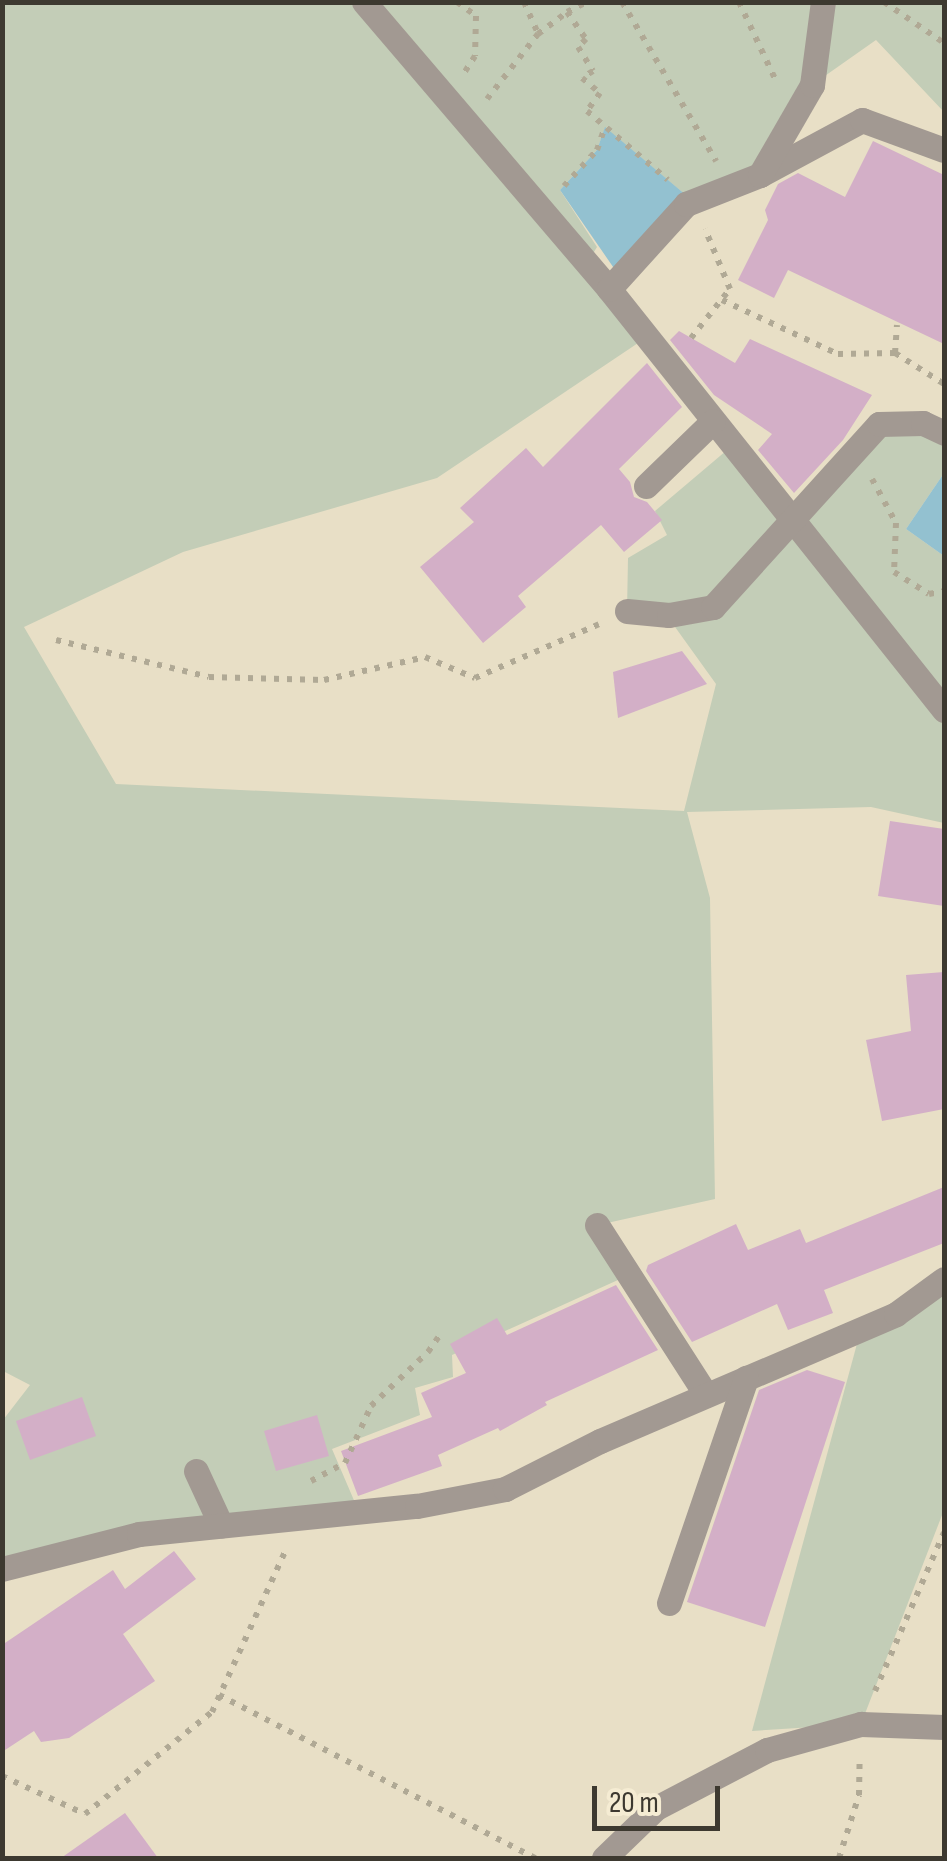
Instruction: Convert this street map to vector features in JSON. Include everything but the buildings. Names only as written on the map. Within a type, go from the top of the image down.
[{"type":"street","points":[[364,2],[608,289],[944,710]]},
{"type":"street","points":[[760,174],[812,85],[823,2]]},
{"type":"street","points":[[608,289],[693,201],[760,174],[862,120],[944,150]]},
{"type":"street","points":[[646,486],[714,421]]},
{"type":"street","points":[[628,611],[669,615],[713,606],[880,424],[923,423],[944,433]]},
{"type":"street","points":[[598,1225],[706,1395]]},
{"type":"street","points":[[2,1569],[139,1534],[417,1506],[505,1489],[600,1441],[896,1314],[944,1279]]},
{"type":"street","points":[[669,1603],[746,1378]]},
{"type":"street","points":[[196,1471],[221,1525]]},
{"type":"street","points":[[604,1858],[656,1808],[767,1750],[860,1724],[944,1727]]},
{"type":"path","points":[[447,99],[476,56],[476,16],[458,2]]},
{"type":"path","points":[[524,2],[538,34]]},
{"type":"path","points":[[468,124],[538,34],[586,2]]},
{"type":"path","points":[[622,2],[730,186]]},
{"type":"path","points":[[739,2],[794,118]]},
{"type":"path","points":[[884,2],[944,42]]},
{"type":"path","points":[[567,12],[586,39],[578,47],[593,71],[582,78],[600,93],[587,111],[693,201],[730,289],[669,365]]},
{"type":"path","points":[[560,190],[597,150],[605,127]]},
{"type":"path","points":[[722,300],[838,354],[895,353],[944,384]]},
{"type":"path","points":[[895,353],[897,325]]},
{"type":"path","points":[[867,469],[896,523],[894,572],[929,594],[944,591]]},
{"type":"path","points":[[56,640],[209,677],[324,680],[426,657],[476,678],[628,611]]},
{"type":"path","points":[[2,1776],[85,1814],[212,1712],[300,1518],[309,1482],[345,1463],[371,1406],[428,1352],[442,1332]]},
{"type":"path","points":[[839,1858],[859,1795],[860,1724],[944,1532]]},
{"type":"path","points":[[219,1695],[535,1858]]},
{"type":"green space","points":[[3,3],[944,3],[944,112],[876,40],[812,85],[760,174],[693,201],[605,128],[597,150],[560,190],[597,247],[587,263],[647,337],[437,478],[183,552],[24,627],[116,784],[684,811],[716,684],[665,613],[627,611],[628,558],[667,535],[655,511],[733,445],[792,519],[879,424],[944,423],[944,473],[906,529],[944,556],[944,823],[871,807],[687,812],[710,898],[715,1199],[598,1225],[629,1275],[452,1355],[453,1377],[415,1388],[420,1415],[332,1449],[359,1512],[141,1534],[3,1569],[3,1420],[30,1385],[3,1371]]},
{"type":"green space","points":[[944,1279],[944,1510],[861,1724],[752,1731],[861,1329]]},
{"type":"water","points":[[605,127],[693,201],[620,277],[560,190],[597,150]]},
{"type":"water","points":[[944,473],[944,556],[906,529]]}]
